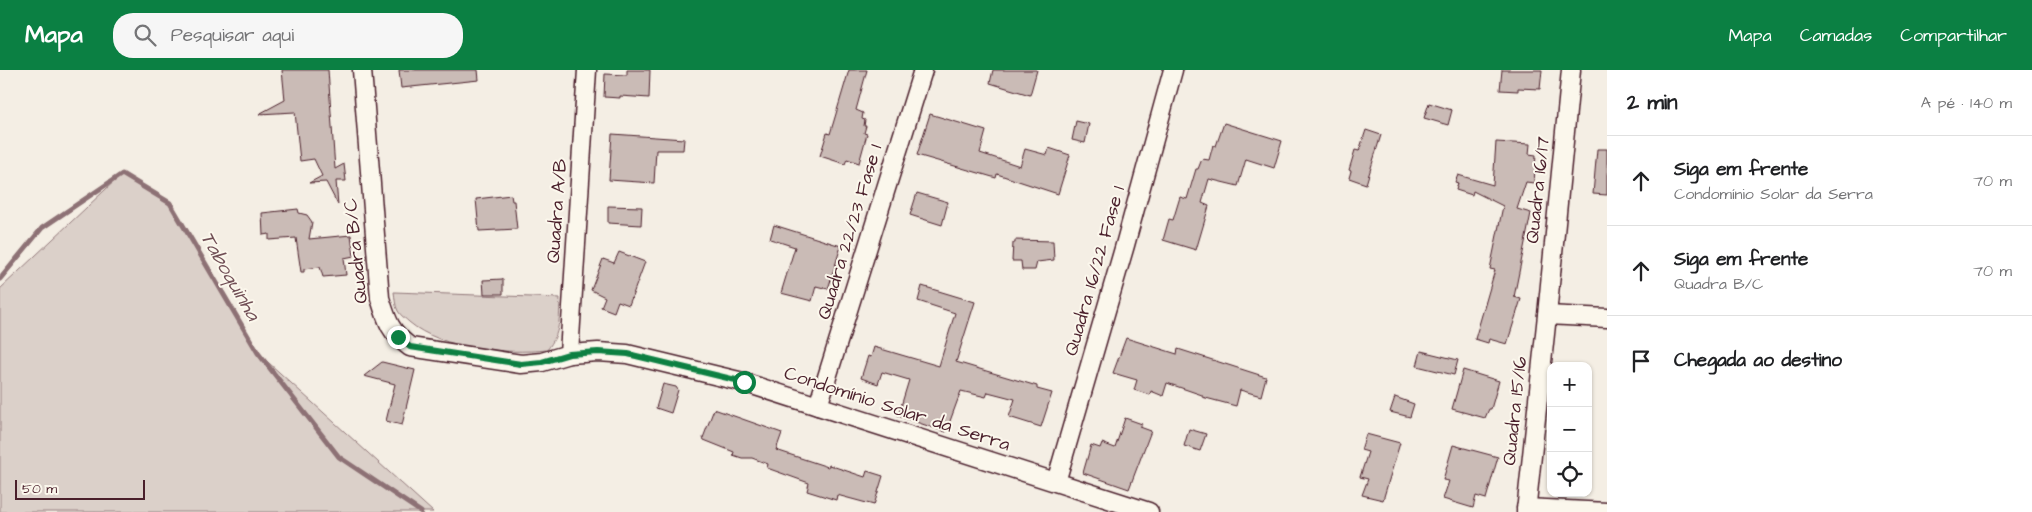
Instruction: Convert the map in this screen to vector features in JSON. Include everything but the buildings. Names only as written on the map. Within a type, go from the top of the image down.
[{"type":"street","name":"Quadra B/C","points":[[362,70],[380,298],[388,324],[398,337],[410,347],[521,364],[542,362],[569,354]]},
{"type":"street","name":"Quadra A/B","points":[[569,354],[587,70]]},
{"type":"street","name":"Quadra 22/23 Fase 1","points":[[818,406],[923,70]]},
{"type":"street","name":"Quadra 16/22 Fase 1","points":[[1056,482],[1125,245],[1173,70]]},
{"type":"street","name":"Quadra 16/17","points":[[1547,315],[1571,70]]},
{"type":"street","points":[[1547,315],[1607,318]]},
{"type":"street","name":"Quadra 15/16","points":[[1526,510],[1547,315]]},
{"type":"street","name":"Condomínio Solar da Serra","points":[[569,354],[598,352],[628,354],[744,382],[1149,512]]},
{"type":"street","points":[[1526,510],[1607,512]]},
{"type":"shaded area","points":[[122,174],[170,203],[258,353],[433,512],[0,512],[0,289]]},
{"type":"shaded area","points":[[394,292],[560,298],[557,331],[552,344],[547,350],[494,350],[456,344],[439,339],[409,322],[398,311]]},
{"type":"waterway","name":"Taboquinha","points":[[0,279],[42,228],[122,174],[170,203],[258,353],[339,457],[421,512]]},
{"type":"route","points":[[398,337],[410,347],[521,364],[542,362],[569,354],[598,352],[628,354],[744,382]]}]
